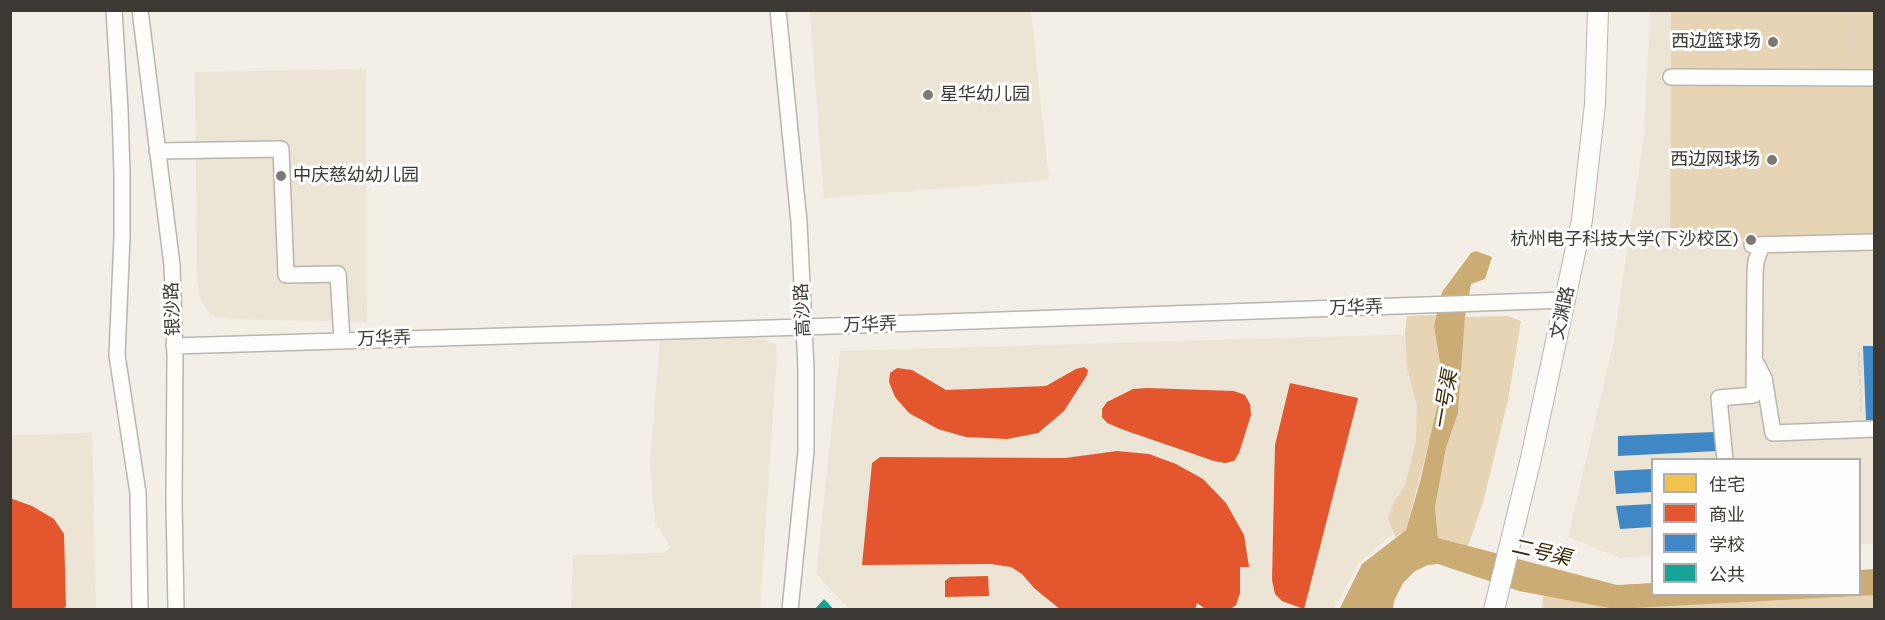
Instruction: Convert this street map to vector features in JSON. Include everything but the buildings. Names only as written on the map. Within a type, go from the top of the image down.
[{"type":"main road","name":"文渊路","points":[[1494,609],[1566,300],[1582,220],[1595,104],[1598,10]]},
{"type":"street","points":[[114,10],[122,173],[117,355],[138,493],[140,609]]},
{"type":"street","name":"银沙路","points":[[140,10],[172,265],[176,609]]},
{"type":"street","name":"高沙路","points":[[778,10],[799,222],[804,327],[806,451],[790,609]]},
{"type":"street","points":[[1671,77],[1875,78]]},
{"type":"street","points":[[158,151],[281,149],[286,275],[338,274],[342,341]]},
{"type":"street","points":[[1725,458],[1719,398],[1754,395],[1757,245],[1875,242]]},
{"type":"street","name":"万华弄","points":[[174,345],[804,327],[1566,300]]},
{"type":"street","points":[[1755,363],[1764,378],[1773,433],[1868,429]]},
{"type":"path","points":[[1849,10],[1849,71]]},
{"type":"path","points":[[1858,352],[1868,429]]},
{"type":"shaded area","name":"星华幼儿园","points":[[810,11],[1031,11],[1049,180],[824,198]]},
{"type":"shaded area","name":"杭州电子科技大学(下沙校区)","points":[[1650,11],[1874,11],[1874,544],[1861,545],[1861,458],[1651,458],[1651,556],[1620,558],[1568,537],[1613,345],[1644,135]]},
{"type":"shaded area","name":"西边篮球场","points":[[1671,11],[1874,11],[1874,75],[1671,74]]},
{"type":"shaded area","name":"中庆慈幼幼儿园","points":[[366,69],[367,322],[227,319],[211,315],[200,299],[197,280],[195,72]]},
{"type":"shaded area","name":"西边网球场","points":[[1671,81],[1874,81],[1874,238],[1670,239]]},
{"type":"shaded area","points":[[1437,315],[1434,326],[1443,380],[1438,408],[1406,530],[1395,537],[1388,519],[1393,504],[1405,485],[1416,441],[1417,405],[1407,367],[1405,330],[1407,316]]},
{"type":"shaded area","points":[[1508,316],[1521,321],[1508,400],[1483,502],[1468,546],[1438,538],[1435,507],[1446,448],[1458,413],[1465,317]]},
{"type":"shaded area","points":[[1420,334],[1432,373],[1404,516],[1389,537],[1359,563],[1334,609],[849,609],[816,574],[840,351]]},
{"type":"shaded area","points":[[745,337],[765,339],[776,345],[777,354],[760,609],[571,610],[573,555],[664,553],[670,547],[655,522],[650,465],[660,338]]},
{"type":"shaded area","points":[[92,433],[96,609],[11,609],[10,435]]},
{"type":"shaded area","points":[[1546,576],[1651,594],[1651,596],[1861,596],[1861,594],[1874,588],[1874,609],[1542,610]]},
{"type":"water","name":"一号渠","points":[[1476,251],[1492,257],[1485,279],[1471,284],[1465,317],[1458,413],[1446,448],[1435,507],[1438,538],[1617,585],[1651,583],[1651,596],[1856,596],[1615,609],[1519,591],[1438,564],[1428,565],[1415,571],[1403,583],[1394,601],[1393,609],[1339,610],[1362,564],[1406,530],[1420,482],[1443,381],[1434,326],[1442,292],[1471,253]]},
{"type":"water","points":[[1874,569],[1874,595],[1861,596],[1861,570]]},
{"type":"place","name":"西边篮球场","points":[[1773,42]]},
{"type":"place","name":"星华幼儿园","points":[[928,95]]},
{"type":"place","name":"西边网球场","points":[[1772,160]]},
{"type":"place","name":"中庆慈幼幼儿园","points":[[281,176]]},
{"type":"place","name":"杭州电子科技大学(下沙校区)","points":[[1751,240]]},
{"type":"water label","name":"二号渠","points":[[1541,553]]}]
